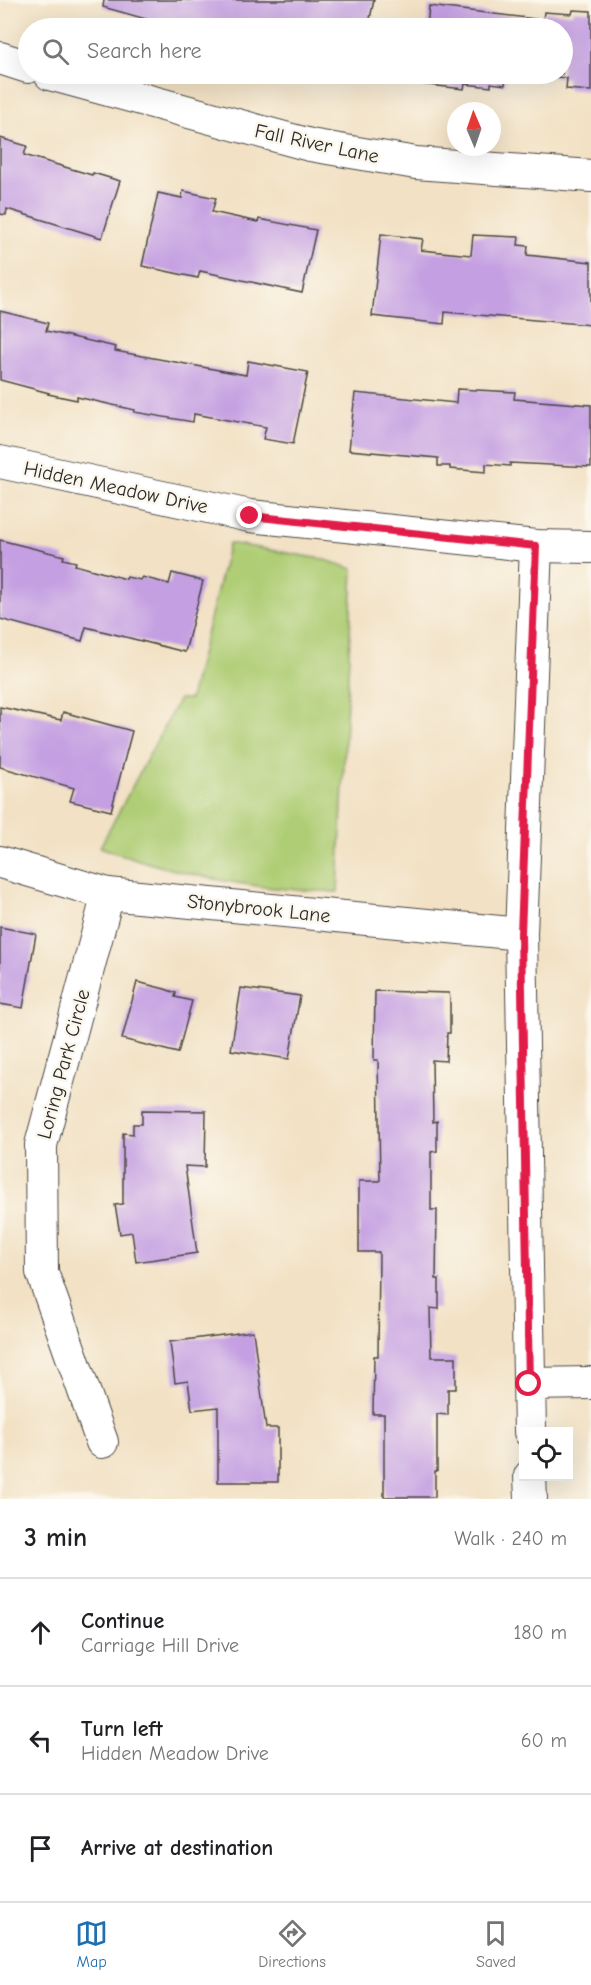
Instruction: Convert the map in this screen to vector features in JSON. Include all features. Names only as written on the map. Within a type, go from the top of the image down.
[{"type":"street","points":[[0,58],[18,64]]},
{"type":"street","name":"Fall River Lane","points":[[87,84],[310,145],[416,163],[591,176]]},
{"type":"street","name":"Hidden Meadow Drive","points":[[0,462],[250,516],[536,546],[591,547]]},
{"type":"street","points":[[530,1427],[521,934],[536,546]]},
{"type":"street","name":"Stonybrook Lane","points":[[0,862],[108,894],[521,934]]},
{"type":"street","name":"Loring Park Circle","points":[[102,1442],[42,1272],[41,1145],[108,894]]},
{"type":"street","points":[[529,1384],[591,1383]]},
{"type":"street","points":[[530,1481],[531,1499]]},
{"type":"green space","points":[[229,543],[322,559],[353,569],[338,892],[278,888],[218,880],[159,866],[100,847],[179,699],[190,699]]},
{"type":"building","points":[[104,0],[374,0],[370,18],[142,18],[103,7]]},
{"type":"building","points":[[429,6],[527,18],[428,18]]},
{"type":"building","points":[[573,10],[591,11],[591,91],[566,89],[566,84],[573,84],[573,18],[543,18],[544,12],[572,14]]},
{"type":"building","points":[[420,84],[465,84],[464,89]]},
{"type":"building","points":[[465,84],[491,84],[491,87]]},
{"type":"building","points":[[0,138],[27,146],[24,155],[120,181],[102,238],[7,209],[6,215],[0,214]]},
{"type":"building","points":[[183,191],[216,198],[212,212],[258,222],[259,219],[316,230],[302,293],[200,271],[198,278],[142,266],[158,193],[182,198]]},
{"type":"building","points":[[381,234],[423,239],[421,250],[471,255],[473,235],[519,237],[518,245],[528,246],[527,255],[591,262],[591,325],[445,312],[444,324],[372,316]]},
{"type":"building","points":[[0,311],[48,323],[46,331],[116,347],[115,351],[246,375],[248,361],[308,372],[293,444],[263,439],[266,427],[194,414],[193,422],[134,412],[135,410],[77,397],[77,400],[48,394],[0,380]]},
{"type":"building","points":[[457,389],[515,392],[514,399],[591,405],[591,467],[486,464],[486,472],[438,466],[438,458],[349,450],[355,393],[456,403]]},
{"type":"building","points":[[0,540],[64,556],[63,559],[76,562],[75,565],[126,579],[127,577],[140,580],[142,577],[169,584],[172,573],[203,581],[185,652],[86,627],[82,641],[0,619]]},
{"type":"building","points":[[0,707],[61,720],[63,712],[132,731],[111,811],[70,801],[74,788],[0,767]]},
{"type":"building","points":[[0,927],[36,934],[23,1008],[0,1004]]},
{"type":"building","points":[[137,982],[165,989],[176,993],[175,997],[192,1001],[178,1053],[122,1039]]},
{"type":"building","points":[[241,988],[300,996],[289,1059],[231,1050]]},
{"type":"building","points":[[375,991],[449,993],[450,999],[450,1033],[447,1033],[446,1061],[432,1060],[433,1122],[437,1121],[437,1151],[431,1152],[431,1210],[437,1210],[436,1279],[439,1279],[439,1309],[430,1308],[431,1357],[456,1357],[456,1389],[448,1389],[448,1415],[437,1414],[435,1497],[384,1497],[384,1414],[373,1414],[374,1356],[378,1356],[379,1252],[359,1252],[359,1181],[380,1181],[378,1060],[374,1060]]},
{"type":"building","points":[[142,1110],[206,1111],[205,1167],[185,1166],[197,1253],[136,1262],[132,1232],[120,1234],[115,1205],[123,1204],[123,1133],[133,1134],[133,1124],[142,1124]]},
{"type":"building","points":[[253,1331],[266,1428],[278,1428],[278,1482],[218,1482],[218,1407],[192,1410],[188,1381],[175,1383],[170,1342]]},
{"type":"route","points":[[250,516],[536,546],[521,934],[529,1384]]}]
